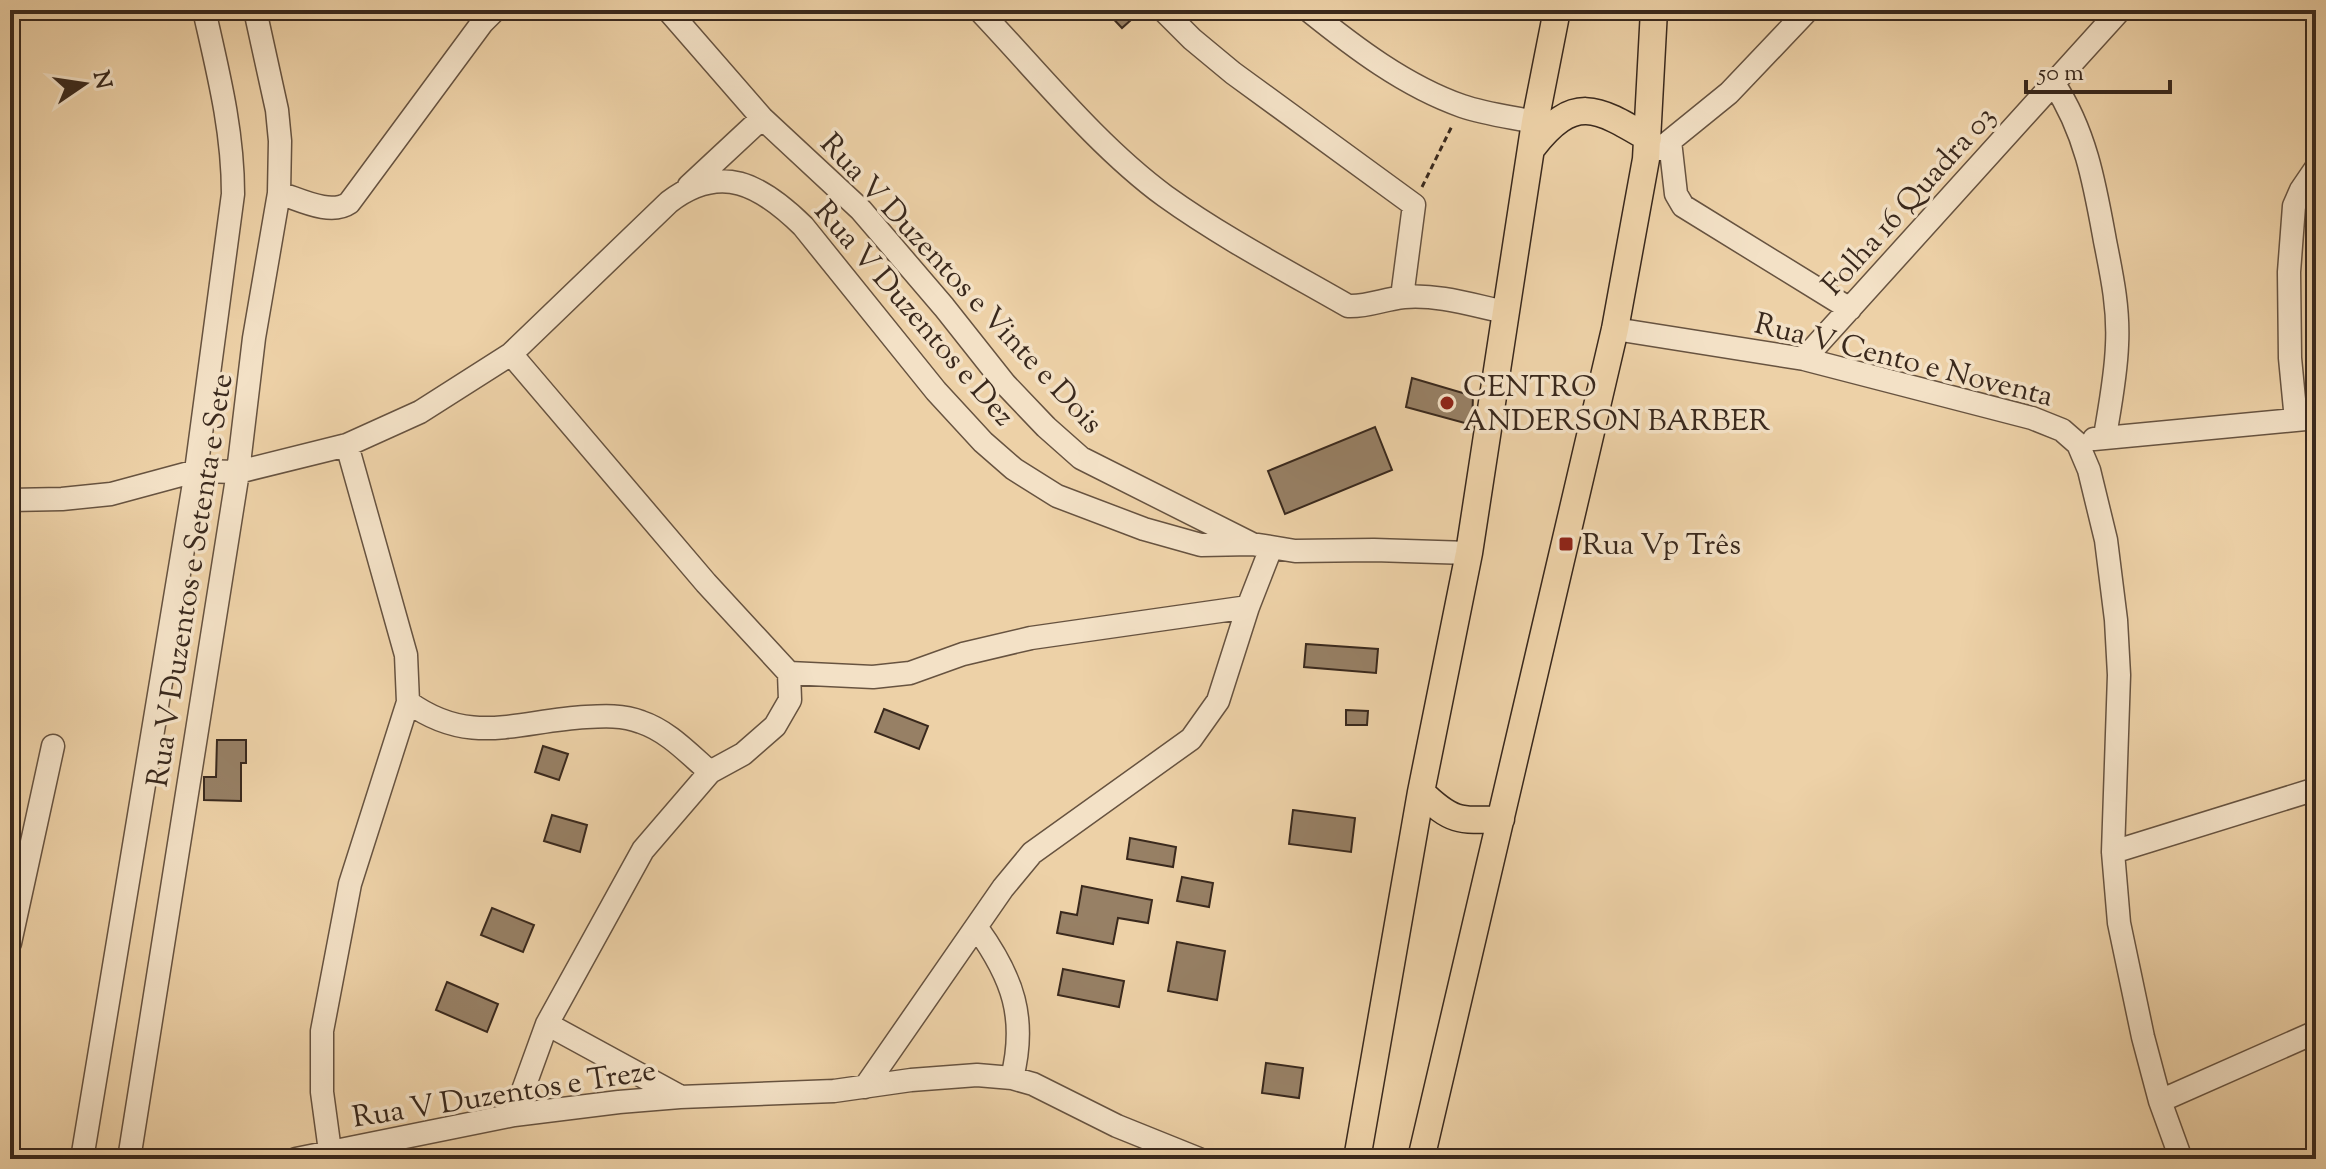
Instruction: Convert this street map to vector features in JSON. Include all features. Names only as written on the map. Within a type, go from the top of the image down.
[{"type":"main road","points":[[1357,1159],[1421,792],[1469,553],[1535,122],[1557,10]]},
{"type":"main road","points":[[1421,1159],[1615,329],[1654,146],[1654,10]]},
{"type":"main road","points":[[1532,148],[1561,117],[1594,110],[1613,118],[1654,146]]},
{"type":"main road","points":[[1421,792],[1449,816],[1462,821],[1501,819]]},
{"type":"street","points":[[82,1159],[196,471],[233,194],[229,119],[204,10]]},
{"type":"street","name":"Rua V Duzentos e Setenta e Sete","points":[[129,1159],[238,472],[254,338],[279,193],[277,110],[255,10]]},
{"type":"street","points":[[279,193],[333,209],[349,203],[482,23],[495,10]]},
{"type":"street","name":"Rua V Duzentos e Vinte e Dois","points":[[668,10],[762,118],[861,210],[1005,384],[1046,427],[1081,458],[1261,546]]},
{"type":"street","points":[[979,10],[1119,157],[1165,196],[1348,306],[1363,307],[1402,297],[1429,297],[1505,312]]},
{"type":"street","points":[[1163,10],[1233,73],[1414,205],[1402,297]]},
{"type":"street","points":[[1308,10],[1352,46],[1407,80],[1462,106],[1535,122]]},
{"type":"street","points":[[1808,10],[1729,93],[1654,146],[1683,206],[1850,309]]},
{"type":"street","name":"Folha 16 Quadra 03","points":[[1804,359],[2120,10]]},
{"type":"street","points":[[2054,84],[2072,116],[2093,174],[2117,296],[2117,344],[2105,436]]},
{"type":"street","points":[[685,190],[762,118]]},
{"type":"street","points":[[2306,419],[2290,358],[2289,272],[2294,206],[2316,168]]},
{"type":"street","name":"Rua V Duzentos e Dez","points":[[10,500],[111,494],[196,471],[238,472],[347,445],[420,412],[511,354],[685,190],[708,182],[736,181],[782,206],[803,226],[936,391],[983,442],[1014,469],[1057,496],[1144,529],[1201,545],[1261,546],[1295,551],[1469,553]]},
{"type":"street","name":"Rua V Cento e Noventa","points":[[1615,329],[1804,359],[2032,418],[2062,430],[2078,444],[2105,436],[2183,433],[2306,419]]},
{"type":"street","points":[[511,354],[696,571],[789,673],[790,700],[775,726],[743,754],[710,772],[643,850],[547,1024],[514,1115]]},
{"type":"street","points":[[2078,444],[2089,470],[2106,540],[2116,620],[2119,675],[2113,852],[2119,923],[2143,1037],[2160,1101],[2181,1159]]},
{"type":"street","points":[[330,1151],[322,1092],[322,1031],[350,884],[408,702],[406,655],[347,445]]},
{"type":"street","points":[[865,1087],[1003,888],[1032,853],[1191,739],[1218,701],[1248,607],[1261,546]]},
{"type":"street","points":[[789,673],[873,677],[910,673],[963,654],[1031,638],[1248,607]]},
{"type":"street","points":[[408,702],[424,714],[448,724],[483,730],[599,716],[640,721],[672,738],[710,772]]},
{"type":"street","points":[[10,943],[53,746]]},
{"type":"street","points":[[2113,852],[2316,789]]},
{"type":"street","points":[[977,928],[1006,975],[1017,1014],[1019,1048],[1012,1078]]},
{"type":"street","points":[[547,1024],[680,1097]]},
{"type":"street","points":[[2160,1101],[2316,1032]]},
{"type":"street","name":"Rua V Duzentos e Treze","points":[[296,1159],[514,1115],[680,1097],[794,1094],[977,1075],[1012,1078],[1033,1084],[1117,1126],[1199,1159]]},
{"type":"path","points":[[1414,205],[1462,106]]},
{"type":"building","points":[[1105,10],[1142,10],[1122,28]]},
{"type":"building","points":[[1412,378],[1473,396],[1472,425],[1406,407]]},
{"type":"building","points":[[1375,427],[1392,470],[1285,514],[1268,471]]},
{"type":"building","points":[[1306,644],[1378,649],[1376,673],[1304,667]]},
{"type":"building","points":[[884,709],[928,726],[919,749],[875,732]]},
{"type":"building","points":[[1346,710],[1368,711],[1367,725],[1346,725]]},
{"type":"building","points":[[217,740],[246,740],[246,763],[241,763],[241,801],[204,800],[204,777],[216,777]]},
{"type":"building","points":[[543,746],[568,754],[559,780],[535,772]]},
{"type":"building","points":[[1293,810],[1355,818],[1351,852],[1289,844]]},
{"type":"building","points":[[552,815],[587,825],[580,852],[544,841]]},
{"type":"building","points":[[1130,838],[1176,847],[1173,867],[1127,859]]},
{"type":"building","points":[[1182,877],[1213,883],[1209,907],[1177,901]]},
{"type":"building","points":[[1082,886],[1152,900],[1148,923],[1118,918],[1113,944],[1057,933],[1061,912],[1077,915]]},
{"type":"building","points":[[492,908],[534,925],[523,952],[481,935]]},
{"type":"building","points":[[1177,942],[1225,951],[1217,1000],[1168,991]]},
{"type":"building","points":[[1063,969],[1124,981],[1119,1007],[1058,995]]},
{"type":"building","points":[[447,982],[498,1004],[487,1032],[436,1010]]},
{"type":"building","points":[[1266,1063],[1303,1068],[1299,1098],[1262,1093]]},
{"type":"place","name":"CENTRO ANDERSON BARBER","points":[[1447,403]]},
{"type":"place","name":"Rua Vp Três","points":[[1566,544]]}]
